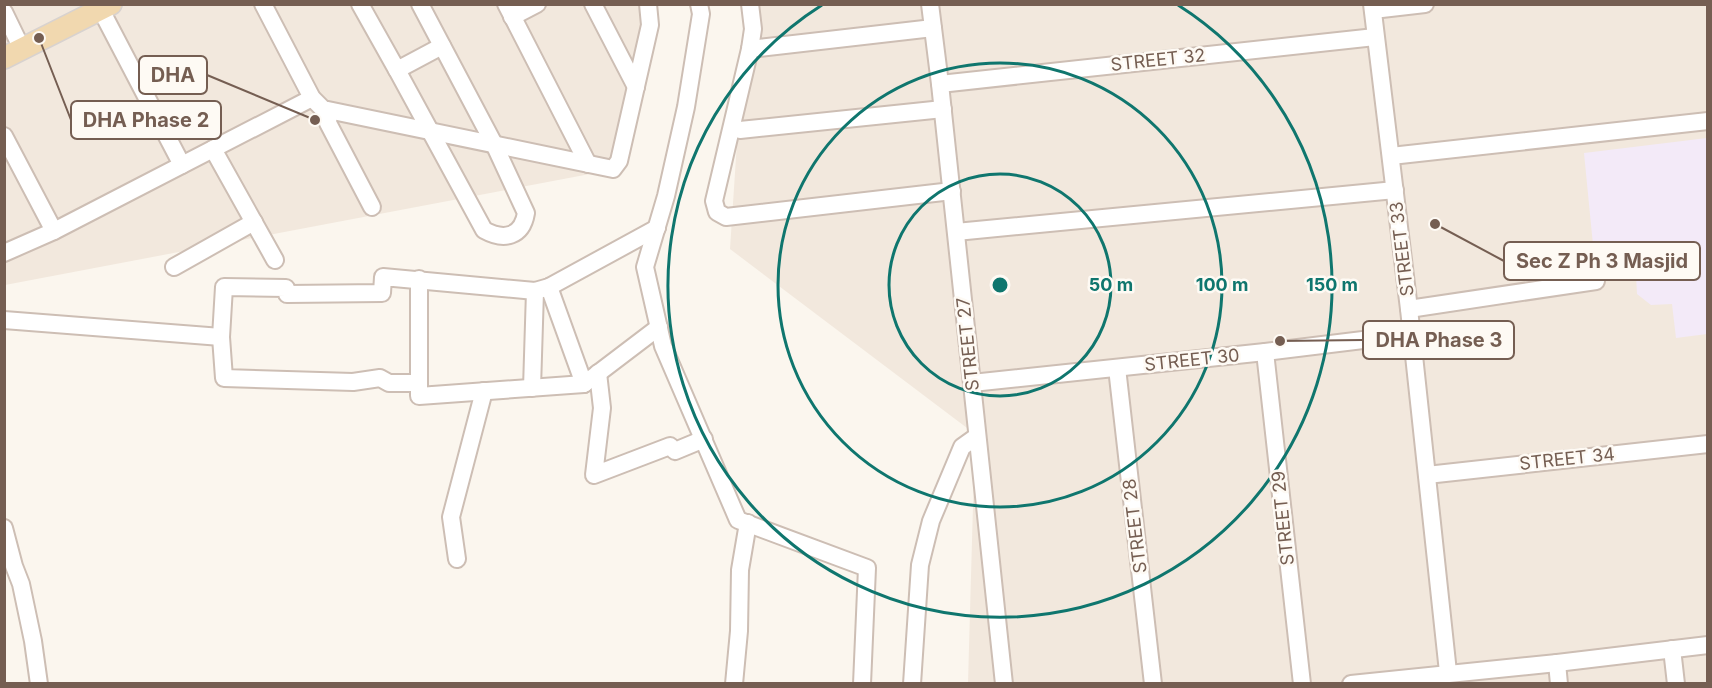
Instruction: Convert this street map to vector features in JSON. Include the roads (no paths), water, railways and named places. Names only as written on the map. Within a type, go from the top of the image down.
[{"type":"main road","points":[[13,54],[106,7]]},
{"type":"street","points":[[263,4],[312,98],[318,105],[329,111],[613,169],[617,166],[650,25],[648,4]]},
{"type":"street","points":[[363,5],[484,230],[494,236],[505,237],[518,231],[524,224],[526,213],[494,144],[420,4]]},
{"type":"street","points":[[537,4],[509,11],[588,164]]},
{"type":"street","points":[[593,4],[636,87]]},
{"type":"street","points":[[699,4],[700,14],[686,107],[666,196],[645,267],[663,346],[738,519],[867,568],[862,684]]},
{"type":"street","points":[[750,4],[753,29],[750,49],[714,201],[717,212],[726,217],[952,191]]},
{"type":"street","name":"STREET 27","points":[[930,4],[1004,684]]},
{"type":"street","points":[[1373,7],[1425,4]]},
{"type":"street","points":[[106,7],[182,165]]},
{"type":"street","name":"STREET 33","points":[[1373,7],[1412,334],[1448,672]]},
{"type":"street","points":[[4,12],[13,54]]},
{"type":"street","points":[[750,49],[933,28]]},
{"type":"street","name":"STREET 32","points":[[940,84],[1376,37]]},
{"type":"street","points":[[397,70],[442,46]]},
{"type":"street","points":[[4,253],[54,231],[312,98]]},
{"type":"street","points":[[733,127],[740,130],[943,109]]},
{"type":"street","points":[[329,111],[328,123],[372,207]]},
{"type":"street","points":[[1391,156],[1707,121]]},
{"type":"street","points":[[4,136],[54,231]]},
{"type":"street","points":[[213,149],[275,260]]},
{"type":"street","points":[[956,232],[1395,190]]},
{"type":"street","points":[[174,267],[254,222]]},
{"type":"street","points":[[419,383],[388,383],[380,378],[353,382],[224,378],[221,337],[224,287],[286,288],[287,294],[382,294],[383,277],[542,289],[657,228]]},
{"type":"street","points":[[419,279],[419,396],[584,384],[659,327]]},
{"type":"street","points":[[1409,309],[1596,281]]},
{"type":"street","points":[[542,289],[584,384]]},
{"type":"street","points":[[532,388],[542,289]]},
{"type":"street","points":[[4,320],[221,337]]},
{"type":"street","name":"STREET 30","points":[[972,383],[1412,334]]},
{"type":"street","name":"STREET 29","points":[[1265,352],[1302,684]]},
{"type":"street","name":"STREET 28","points":[[1117,368],[1153,684]]},
{"type":"street","points":[[598,373],[602,408],[594,475],[670,447],[675,451],[704,439]]},
{"type":"street","points":[[457,560],[451,517],[484,391]]},
{"type":"street","points":[[912,684],[920,565],[932,521],[962,447],[976,437]]},
{"type":"street","name":"STREET 34","points":[[1427,475],[1707,444]]},
{"type":"street","points":[[734,684],[739,631],[740,570],[748,523]]},
{"type":"street","points":[[4,528],[21,584],[39,684]]},
{"type":"street","points":[[1351,684],[1707,645]]},
{"type":"street","points":[[1672,649],[1676,684]]},
{"type":"street","points":[[1557,663],[1559,684]]},
{"type":"place","name":"DHA Phase 2","points":[[39,38]]},
{"type":"place","name":"DHA","points":[[315,120]]},
{"type":"place","name":"Sec Z Ph 3 Masjid","points":[[1435,224]]},
{"type":"place","name":"DHA Phase 3","points":[[1280,341]]}]
